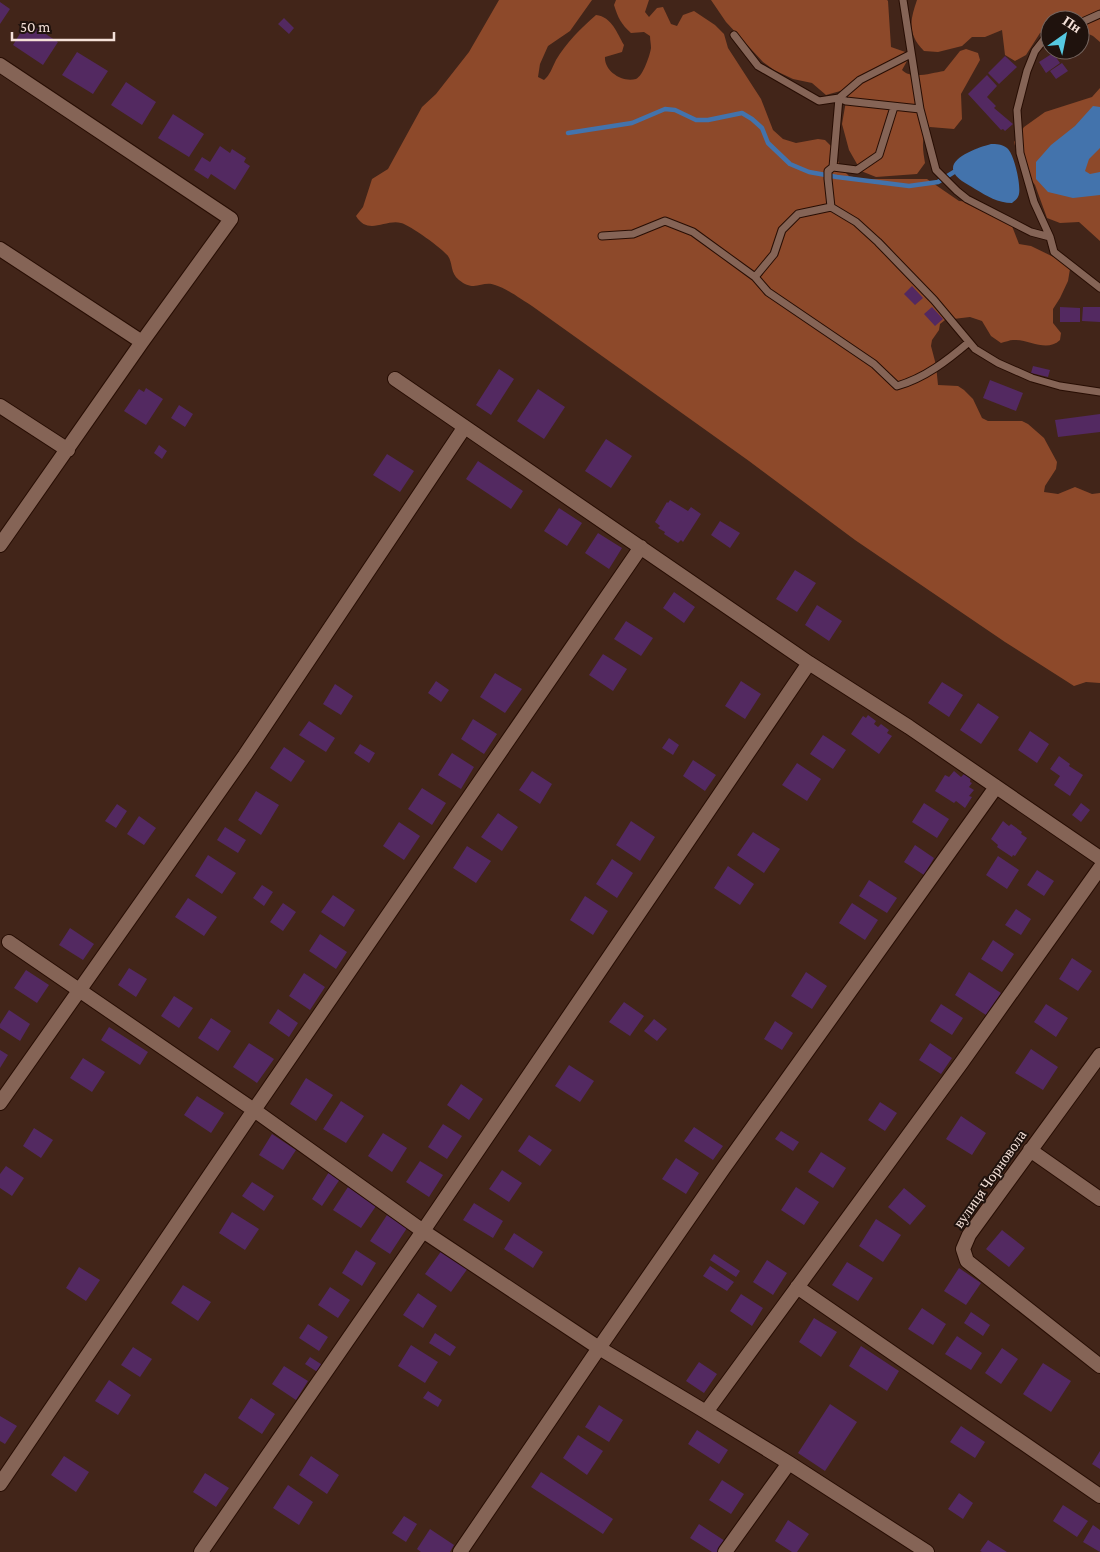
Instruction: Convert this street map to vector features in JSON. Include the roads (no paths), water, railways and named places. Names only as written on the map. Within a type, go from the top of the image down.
[{"type":"street","points":[[0,65],[231,219],[142,342],[0,545]]},
{"type":"street","points":[[0,248],[142,342]]},
{"type":"street","points":[[395,379],[809,663],[909,727],[1100,858]]},
{"type":"street","points":[[0,406],[68,450]]},
{"type":"street","points":[[0,1103],[245,755],[464,428]]},
{"type":"street","points":[[0,1484],[254,1110],[641,547]]},
{"type":"street","points":[[201,1552],[809,663]]},
{"type":"street","points":[[460,1552],[729,1161],[996,788]]},
{"type":"street","points":[[706,1412],[962,1062],[1100,868]]},
{"type":"street","points":[[9,942],[254,1110],[422,1231],[599,1348],[706,1412],[927,1552]]},
{"type":"street","name":"вулиця Чорновола","points":[[1100,1055],[969,1235],[963,1249],[967,1261],[1100,1366]]},
{"type":"street","points":[[1030,1150],[1100,1199]]},
{"type":"street","points":[[797,1287],[1100,1496]]},
{"type":"street","points":[[725,1552],[788,1463]]},
{"type":"lane","points":[[903,0],[920,109],[936,170],[966,198],[1011,223],[1031,232],[1050,236]]},
{"type":"lane","points":[[734,35],[758,66],[819,101],[839,98],[846,101],[920,109]]},
{"type":"lane","points":[[1040,45],[1035,51],[1027,71],[1016,110],[1020,153],[1034,202],[1050,236],[1054,252],[1100,288]]},
{"type":"lane","points":[[831,207],[828,179],[839,98],[860,80],[911,54]]},
{"type":"lane","points":[[830,169],[857,170],[879,155],[894,107]]},
{"type":"lane","points":[[755,278],[774,254],[782,230],[798,214],[831,207],[856,222],[878,242],[934,300],[976,349],[998,363],[1032,378],[1060,386],[1100,392]]},
{"type":"lane","points":[[602,236],[633,234],[665,221],[693,232],[755,278],[768,292],[874,364],[897,386],[915,381],[952,357],[969,342]]},
{"type":"water","points":[[1093,106],[1100,107],[1100,148],[1089,159],[1085,171],[1090,174],[1100,172],[1100,195],[1073,198],[1048,192],[1036,179],[1036,162],[1051,145],[1075,126]]},
{"type":"water","points":[[991,144],[1007,148],[1014,162],[1018,177],[1019,194],[1012,203],[988,197],[955,174],[953,168],[955,162],[961,157],[968,152]]},
{"type":"waterway","points":[[568,133],[632,123],[665,109],[675,110],[696,120],[708,120],[742,113],[762,128],[768,143],[790,164],[809,172],[909,186],[938,182],[954,172]]}]
